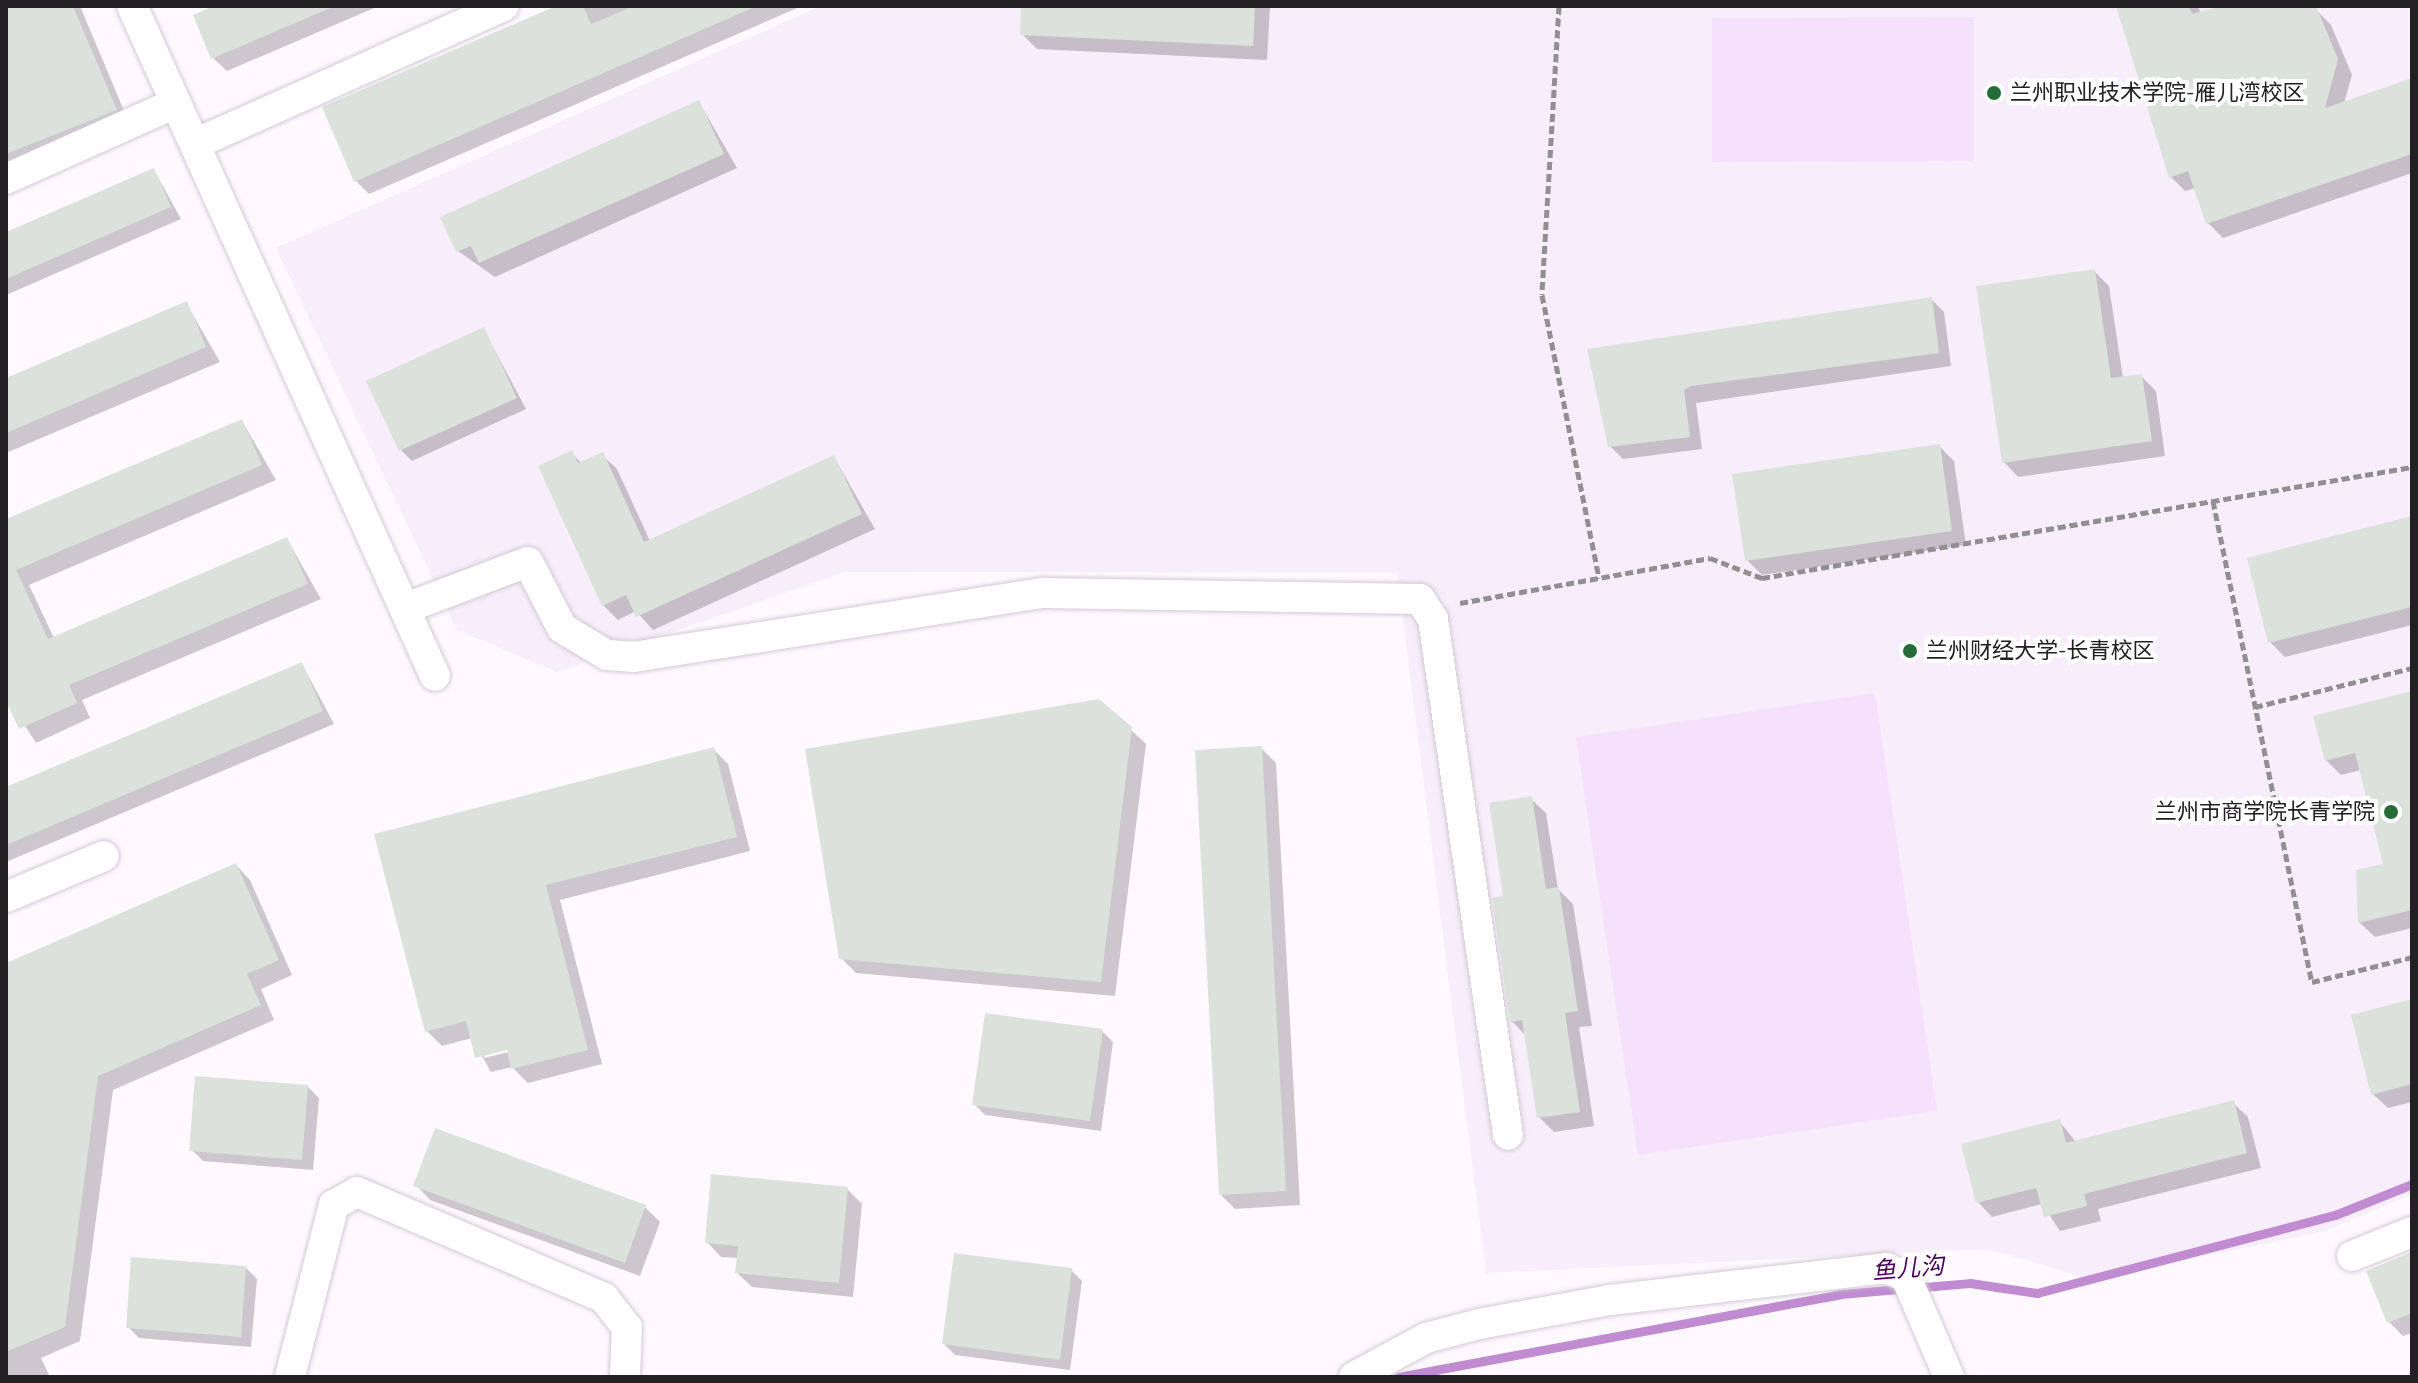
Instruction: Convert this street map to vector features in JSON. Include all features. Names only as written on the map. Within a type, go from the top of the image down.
[{"type":"street","points":[[132,6],[435,676]]},
{"type":"street","points":[[195,144],[504,6]]},
{"type":"street","points":[[6,179],[176,103]]},
{"type":"street","points":[[406,608],[528,562],[562,628],[607,655],[633,657],[1043,593],[1420,599],[1433,619],[1508,1135]]},
{"type":"street","points":[[6,897],[104,856]]},
{"type":"street","points":[[290,1377],[334,1205],[357,1192],[604,1298],[627,1327],[625,1377]]},
{"type":"street","points":[[2352,1256],[2412,1232]]},
{"type":"street","points":[[1354,1377],[1426,1338],[1610,1300],[1886,1268],[1906,1277],[1949,1377]]},
{"type":"path","points":[[1559,6],[1542,295],[1599,578]]},
{"type":"path","points":[[1460,603],[1710,558],[1762,578],[2412,467]]},
{"type":"path","points":[[2213,501],[2312,982],[2412,957]]},
{"type":"path","points":[[2255,707],[2412,668]]},
{"type":"shaded area","name":"兰州财经大学-长青校区","points":[[821,6],[2412,6],[2412,1194],[2322,1232],[2090,1279],[1988,1249],[1486,1273],[1397,573],[846,572],[557,672],[457,630],[276,248]]},
{"type":"shaded area","points":[[1974,17],[1974,161],[1712,162],[1712,18]]},
{"type":"shaded area","points":[[1875,693],[1937,1111],[1638,1155],[1576,737]]},
{"type":"building","points":[[6,6],[73,6],[117,110],[6,154]]},
{"type":"building","points":[[214,6],[335,6],[211,59],[193,15]]},
{"type":"building","points":[[556,6],[583,6],[591,24],[634,6],[757,6],[354,182],[322,107]]},
{"type":"building","points":[[1021,6],[1255,6],[1253,46],[1020,35]]},
{"type":"building","points":[[2116,6],[2189,6],[2192,14],[2221,6],[2316,6],[2338,59],[2325,108],[2412,78],[2412,154],[2206,224],[2188,171],[2169,178]]},
{"type":"building","points":[[699,100],[724,154],[479,263],[471,246],[456,252],[440,217]]},
{"type":"building","points":[[154,168],[171,207],[6,279],[6,232]]},
{"type":"building","points":[[2095,269],[2111,378],[2142,374],[2152,441],[2002,463],[1976,286]]},
{"type":"building","points":[[1932,297],[1939,353],[1691,386],[1684,390],[1690,437],[1608,447],[1587,349]]},
{"type":"building","points":[[187,301],[206,347],[6,433],[6,378]]},
{"type":"building","points":[[484,327],[517,398],[399,451],[366,381]]},
{"type":"building","points":[[242,419],[262,465],[16,570],[48,639],[287,537],[308,584],[69,685],[77,703],[19,729],[6,701],[6,519]]},
{"type":"building","points":[[1940,444],[1952,531],[1745,561],[1732,474]]},
{"type":"building","points":[[572,450],[578,463],[603,452],[644,542],[834,455],[862,514],[636,617],[626,595],[602,606],[538,466]]},
{"type":"building","points":[[2412,516],[2412,607],[2268,643],[2247,558]]},
{"type":"building","points":[[302,662],[323,711],[6,845],[6,787]]},
{"type":"building","name":"兰州市商学院长青学院","points":[[2412,691],[2412,910],[2358,923],[2356,870],[2383,864],[2355,753],[2325,761],[2313,716]]},
{"type":"building","points":[[1099,699],[1132,727],[1101,982],[839,959],[805,749]]},
{"type":"building","points":[[1262,746],[1286,1191],[1219,1195],[1195,750]]},
{"type":"building","points":[[714,747],[737,837],[546,885],[588,1050],[511,1069],[507,1050],[475,1058],[466,1021],[425,1032],[374,834]]},
{"type":"building","points":[[1532,796],[1546,889],[1559,887],[1578,1011],[1565,1013],[1580,1112],[1537,1118],[1522,1020],[1510,1022],[1492,898],[1503,896],[1489,803]]},
{"type":"building","points":[[236,863],[279,960],[247,974],[261,1005],[98,1076],[65,1327],[6,1352],[6,963]]},
{"type":"building","points":[[2412,999],[2412,1084],[2371,1095],[2351,1015]]},
{"type":"building","points":[[985,1013],[1103,1029],[1090,1121],[972,1105]]},
{"type":"building","points":[[195,1076],[308,1085],[302,1160],[189,1151]]},
{"type":"building","points":[[2234,1100],[2247,1153],[2084,1194],[2087,1206],[2044,1217],[2036,1188],[1976,1203],[1961,1144],[2060,1119],[2066,1143]]},
{"type":"building","points":[[435,1128],[646,1205],[625,1263],[413,1186]]},
{"type":"building","points":[[711,1174],[848,1187],[839,1283],[735,1273],[738,1246],[705,1243]]},
{"type":"building","points":[[2412,1252],[2412,1313],[2387,1323],[2366,1271]]},
{"type":"building","points":[[954,1253],[1072,1268],[1060,1360],[942,1344]]},
{"type":"building","points":[[131,1257],[246,1266],[241,1337],[126,1328]]},
{"type":"waterway","name":"鱼儿沟","points":[[1398,1377],[1840,1294],[1970,1283],[2037,1293],[2335,1215],[2412,1184]]},
{"type":"place","name":"兰州职业技术学院-雁儿湾校区","points":[[1994,93]]},
{"type":"place","name":"兰州财经大学-长青校区","points":[[1910,651]]},
{"type":"place","name":"兰州市商学院长青学院","points":[[2391,812]]}]
